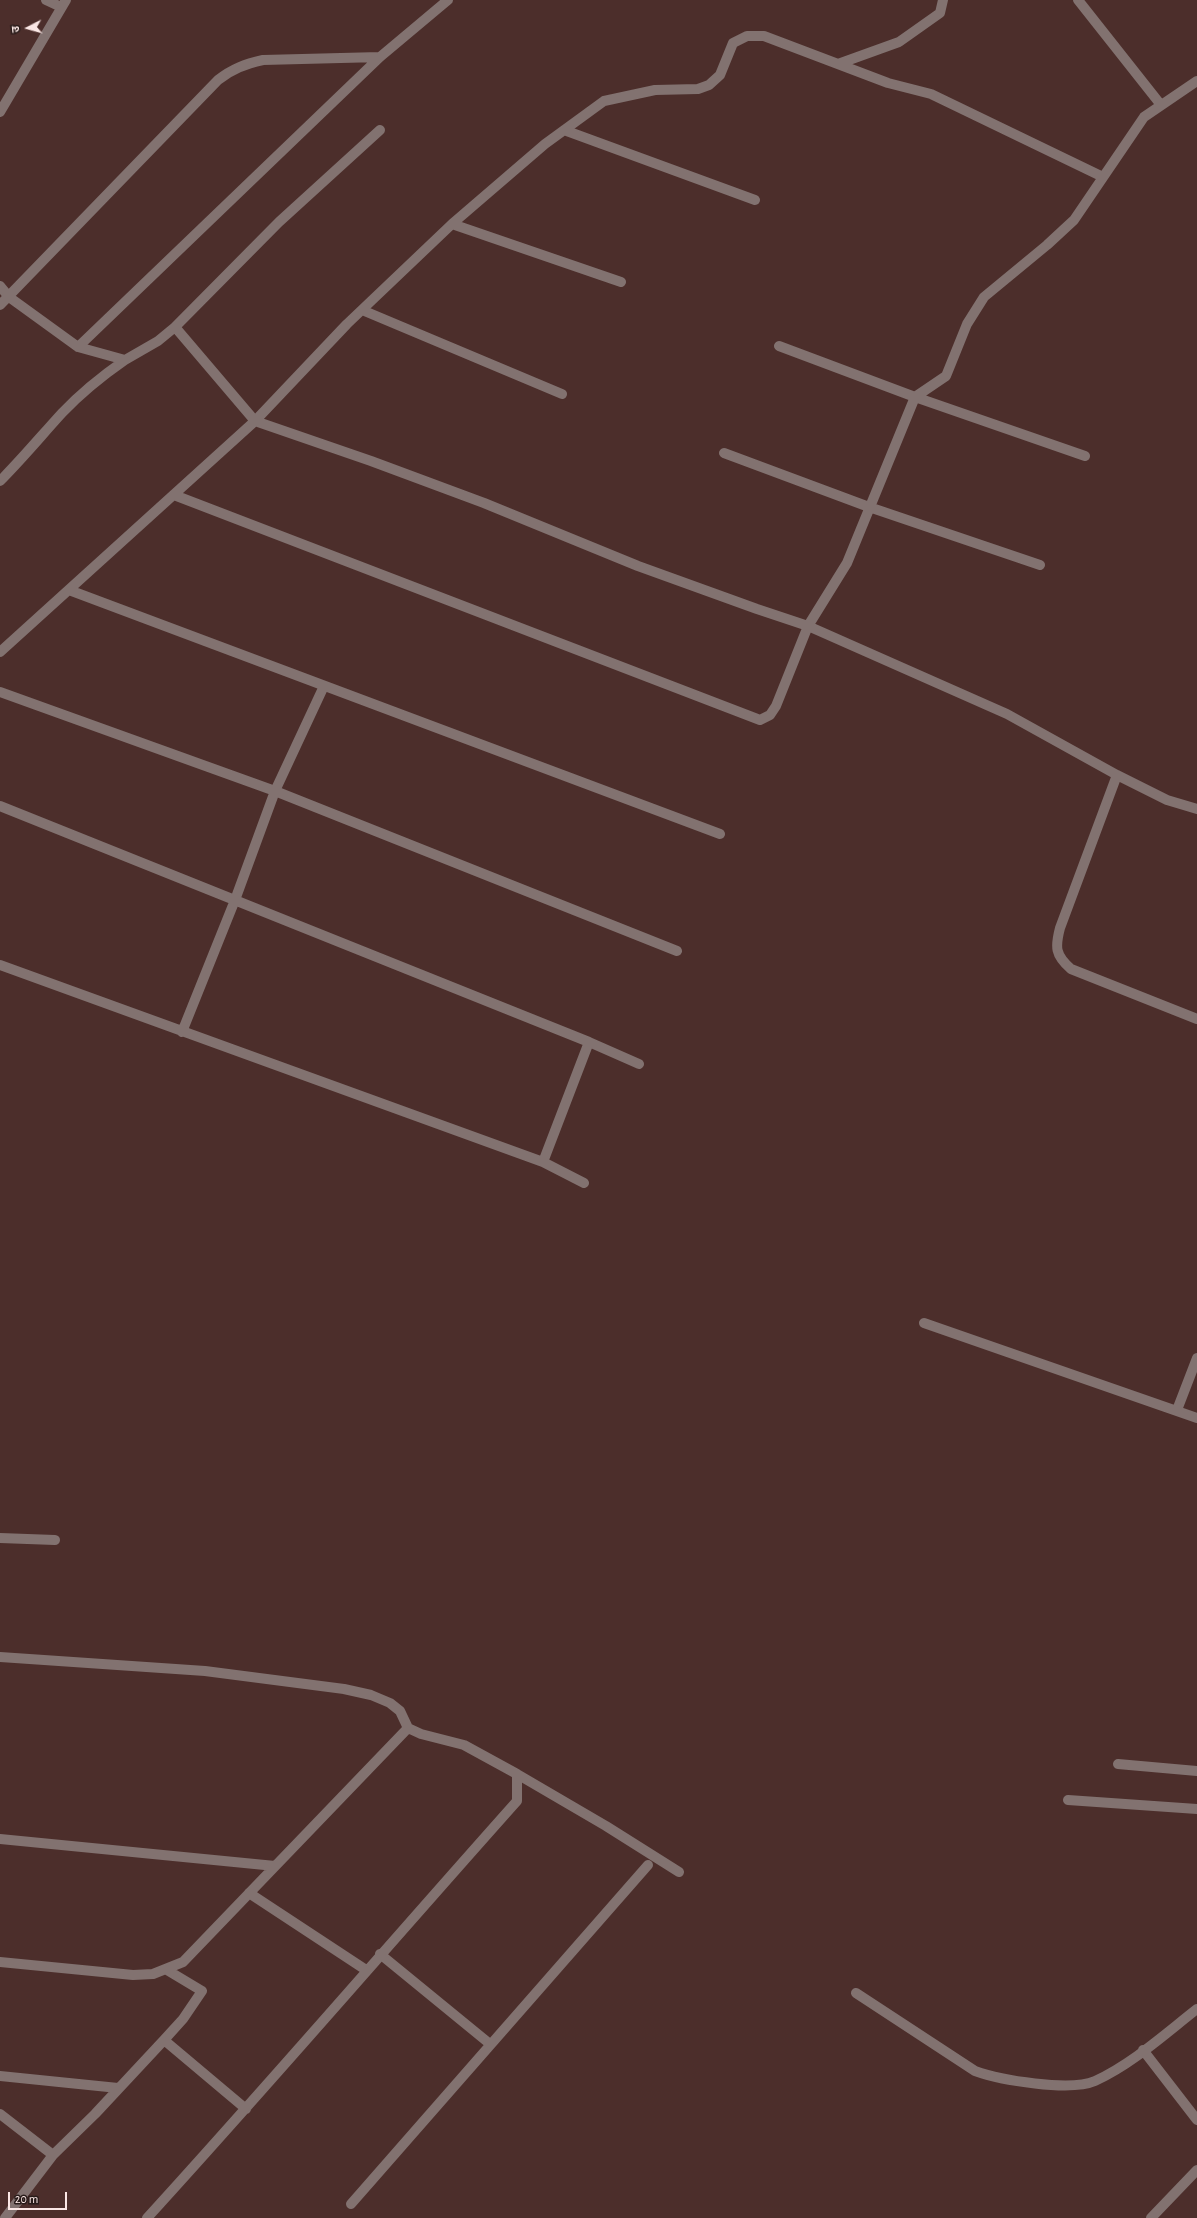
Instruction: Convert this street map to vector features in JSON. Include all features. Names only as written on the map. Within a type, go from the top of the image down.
[{"type":"street","points":[[1,107],[64,4],[46,0]]},
{"type":"street","points":[[78,347],[380,57],[448,0]]},
{"type":"street","points":[[838,64],[899,42],[940,13],[943,0]]},
{"type":"street","points":[[1078,0],[1161,104]]},
{"type":"street","points":[[0,652],[255,421],[362,310],[452,224],[545,144],[604,101],[655,90],[698,89],[709,85],[720,75],[733,44],[747,36],[764,36],[888,83],[931,94],[1103,177]]},
{"type":"street","points":[[0,305],[218,80],[230,70],[246,63],[262,60],[380,57]]},
{"type":"street","points":[[174,495],[760,720],[770,716],[776,706],[808,626],[847,563],[915,397],[946,376],[967,324],[984,297],[1047,245],[1074,220],[1144,117],[1161,104],[1197,81]]},
{"type":"street","points":[[0,481],[27,455],[62,413],[96,381],[125,360],[158,341],[175,327],[279,222],[380,130]]},
{"type":"street","points":[[564,130],[755,200]]},
{"type":"street","points":[[452,224],[621,282]]},
{"type":"street","points":[[0,286],[9,297],[78,347],[125,360]]},
{"type":"street","points":[[362,310],[562,394]]},
{"type":"street","points":[[175,327],[255,421],[371,461],[484,503],[638,566],[808,626],[1007,714],[1117,775],[1167,800],[1197,809]]},
{"type":"street","points":[[779,346],[915,397],[1085,456]]},
{"type":"street","points":[[724,453],[869,507],[1040,565]]},
{"type":"street","points":[[69,590],[720,834]]},
{"type":"street","points":[[182,1032],[235,900],[275,791],[324,686]]},
{"type":"street","points":[[0,692],[275,791],[677,951]]},
{"type":"street","points":[[1117,775],[1055,945],[1062,960],[1071,969],[1197,1019]]},
{"type":"street","points":[[0,806],[589,1042],[639,1064]]},
{"type":"street","points":[[0,966],[542,1162],[584,1183]]},
{"type":"street","points":[[542,1162],[589,1042]]},
{"type":"street","points":[[924,1324],[1197,1418]]},
{"type":"street","points":[[1177,1410],[1197,1358]]},
{"type":"street","points":[[0,1538],[55,1540]]},
{"type":"street","points":[[0,1657],[205,1671],[344,1689],[371,1695],[390,1703],[400,1711],[408,1728],[421,1734],[464,1745],[606,1826],[679,1872]]},
{"type":"street","points":[[0,1962],[134,1975],[153,1974],[167,1970],[183,1962],[408,1728]]},
{"type":"street","points":[[1118,1764],[1197,1771]]},
{"type":"street","points":[[147,2218],[246,2110],[366,1970],[516,1801],[517,1774]]},
{"type":"street","points":[[1068,1800],[1197,1809]]},
{"type":"street","points":[[0,1839],[275,1866]]},
{"type":"street","points":[[351,2204],[648,1865]]},
{"type":"street","points":[[249,1893],[366,1970]]},
{"type":"street","points":[[380,1954],[490,2044]]},
{"type":"street","points":[[5,2218],[53,2155],[95,2114],[164,2040],[183,2019],[202,1991],[167,1970]]},
{"type":"street","points":[[856,1993],[975,2071],[994,2078],[1017,2082],[1068,2084],[1093,2082],[1143,2050],[1197,2009]]},
{"type":"street","points":[[164,2040],[246,2110]]},
{"type":"street","points":[[1143,2050],[1197,2120]]},
{"type":"street","points":[[0,2076],[118,2088]]},
{"type":"street","points":[[0,2114],[53,2155]]},
{"type":"street","points":[[1151,2218],[1197,2170]]}]
